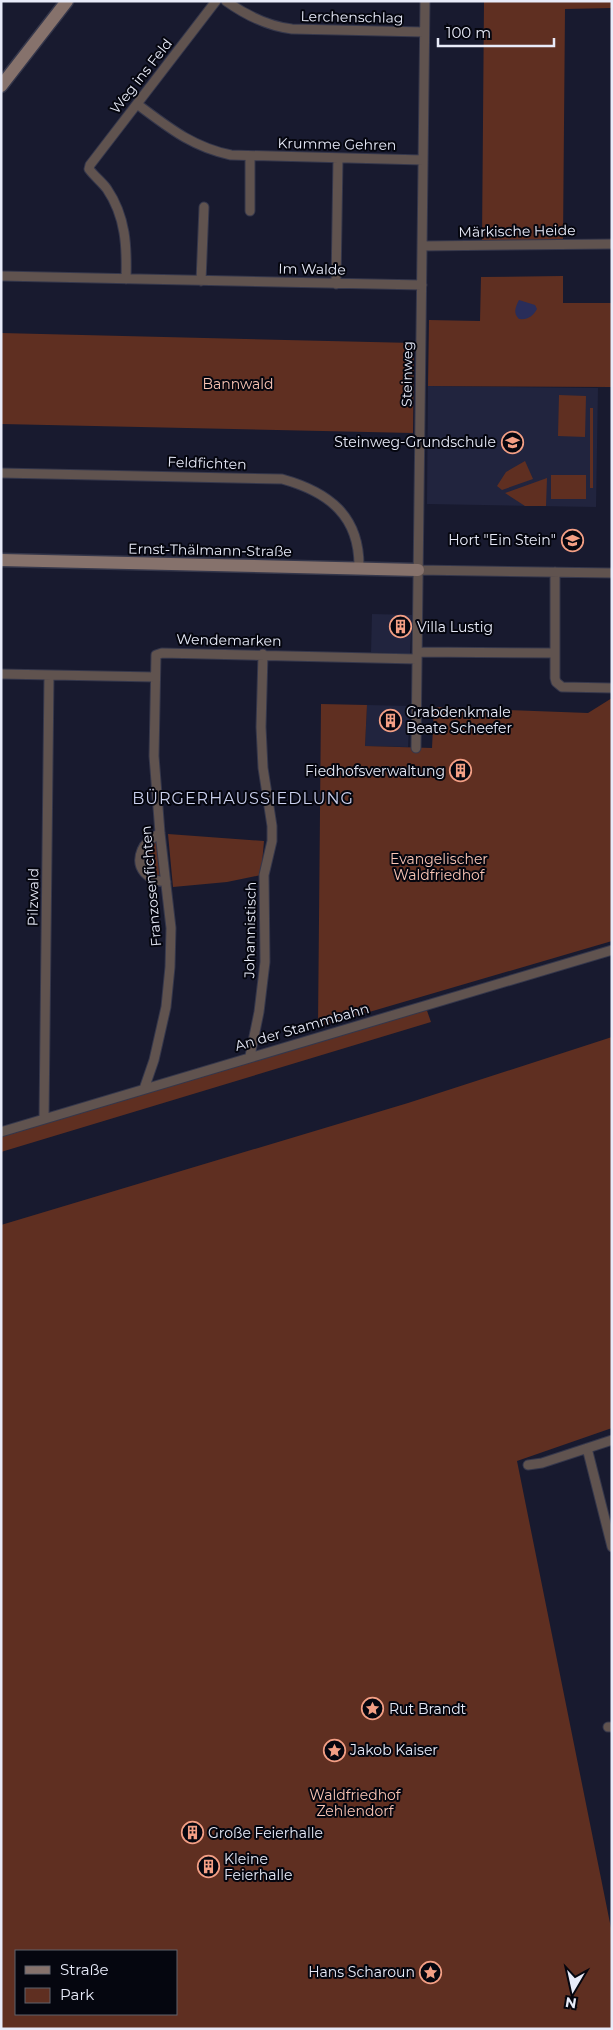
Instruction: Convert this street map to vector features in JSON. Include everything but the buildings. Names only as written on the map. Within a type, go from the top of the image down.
[{"type":"street","points":[[1,86],[67,1]]},
{"type":"street","name":"Weg ins Feld","points":[[126,279],[127,249],[121,216],[107,190],[89,169],[136,104],[216,1]]},
{"type":"street","name":"Lerchenschlag","points":[[226,1],[251,18],[280,28],[424,32]]},
{"type":"street","name":"Steinweg","points":[[416,748],[425,1]]},
{"type":"street","name":"Krumme Gehren","points":[[136,104],[200,146],[232,155],[422,160]]},
{"type":"street","points":[[250,156],[250,212]]},
{"type":"street","points":[[336,284],[338,158]]},
{"type":"street","points":[[201,281],[204,208]]},
{"type":"street","name":"Märkische Heide","points":[[422,246],[612,244]]},
{"type":"street","name":"Im Walde","points":[[1,276],[422,285]]},
{"type":"street","name":"Feldfichten","points":[[1,473],[282,479],[318,492],[343,513],[357,540],[359,568]]},
{"type":"street","name":"Ernst-Thälmann-Straße","points":[[1,560],[418,570]]},
{"type":"street","points":[[418,570],[612,573]]},
{"type":"street","points":[[555,572],[555,678],[562,687],[612,688]]},
{"type":"street","name":"Wendemarken","points":[[155,677],[154,661],[158,653],[417,656],[555,653]]},
{"type":"street","name":"Johannistisch","points":[[250,1056],[260,1012],[265,962],[264,875],[272,841],[272,826],[263,768],[260,727],[263,654]]},
{"type":"street","points":[[1,674],[155,677]]},
{"type":"street","name":"Pilzwald","points":[[44,1118],[49,675]]},
{"type":"street","name":"Franzosenfichten","points":[[144,1089],[154,1060],[164,1016],[170,975],[171,928],[160,833],[154,756],[155,677]]},
{"type":"street","points":[[160,833],[147,842],[142,849],[140,864],[149,878],[166,882]]},
{"type":"street","name":"An der Stammbahn","points":[[1,1132],[250,1056],[612,950]]},
{"type":"street","points":[[528,1465],[542,1464],[612,1440]]},
{"type":"street","points":[[587,1448],[612,1547]]},
{"type":"shaded area","points":[[519,300],[535,305],[537,309],[532,316],[522,319],[517,317],[515,310]]},
{"type":"shaded area","name":"Steinweg-Grundschule","points":[[428,386],[598,388],[596,507],[427,504]]},
{"type":"shaded area","points":[[372,614],[412,615],[410,654],[371,652]]},
{"type":"shaded area","points":[[367,705],[410,706],[408,747],[365,746]]},
{"type":"green space","points":[[484,1],[612,1],[612,8],[565,9],[563,240],[482,241]]},
{"type":"green space","points":[[563,276],[563,303],[612,303],[612,387],[428,386],[429,320],[480,321],[481,277]]},
{"type":"green space","name":"Bannwald","points":[[1,333],[414,343],[413,433],[1,424]]},
{"type":"green space","points":[[559,395],[586,396],[585,437],[558,436]]},
{"type":"green space","points":[[590,408],[593,408],[593,488],[590,488]]},
{"type":"green space","points":[[525,461],[533,479],[502,490],[497,486],[506,472]]},
{"type":"green space","points":[[551,475],[586,475],[586,499],[551,499]]},
{"type":"green space","points":[[547,478],[546,506],[525,506],[505,493]]},
{"type":"green space","name":"Evangelischer Waldfriedhof","points":[[612,698],[612,941],[318,1027],[321,704],[367,705],[365,746],[432,748],[434,707],[588,713]]},
{"type":"green space","points":[[168,834],[264,841],[261,875],[227,882],[173,887]]},
{"type":"green space","points":[[156,841],[161,879],[153,878],[145,862],[149,844]]},
{"type":"green space","points":[[425,1005],[431,1022],[1,1152],[1,1132]]},
{"type":"green space","name":"Waldfriedhof Zehlendorf","points":[[612,1037],[612,1428],[517,1461],[612,1933],[612,2029],[1,2029],[1,1225],[408,1103]]},
{"type":"place","name":"Steinweg-Grundschule","points":[[512,442]]},
{"type":"place","name":"Hort \"Ein Stein\"","points":[[572,540]]},
{"type":"place","name":"Villa Lustig","points":[[401,627]]},
{"type":"place","name":"Grabdenkmale Beate Scheefer","points":[[390,720]]},
{"type":"place","name":"Fiedhofsverwaltung","points":[[461,771]]},
{"type":"place","name":"Rut Brandt","points":[[373,1709]]},
{"type":"place","name":"Jakob Kaiser","points":[[334,1750]]},
{"type":"place","name":"Große Feierhalle","points":[[192,1833]]},
{"type":"place","name":"Kleine Feierhalle","points":[[208,1867]]},
{"type":"place","name":"Hans Scharoun","points":[[431,1972]]},
{"type":"district","name":"BÜRGERHAUSSIEDLUNG","points":[[243,798]]}]
